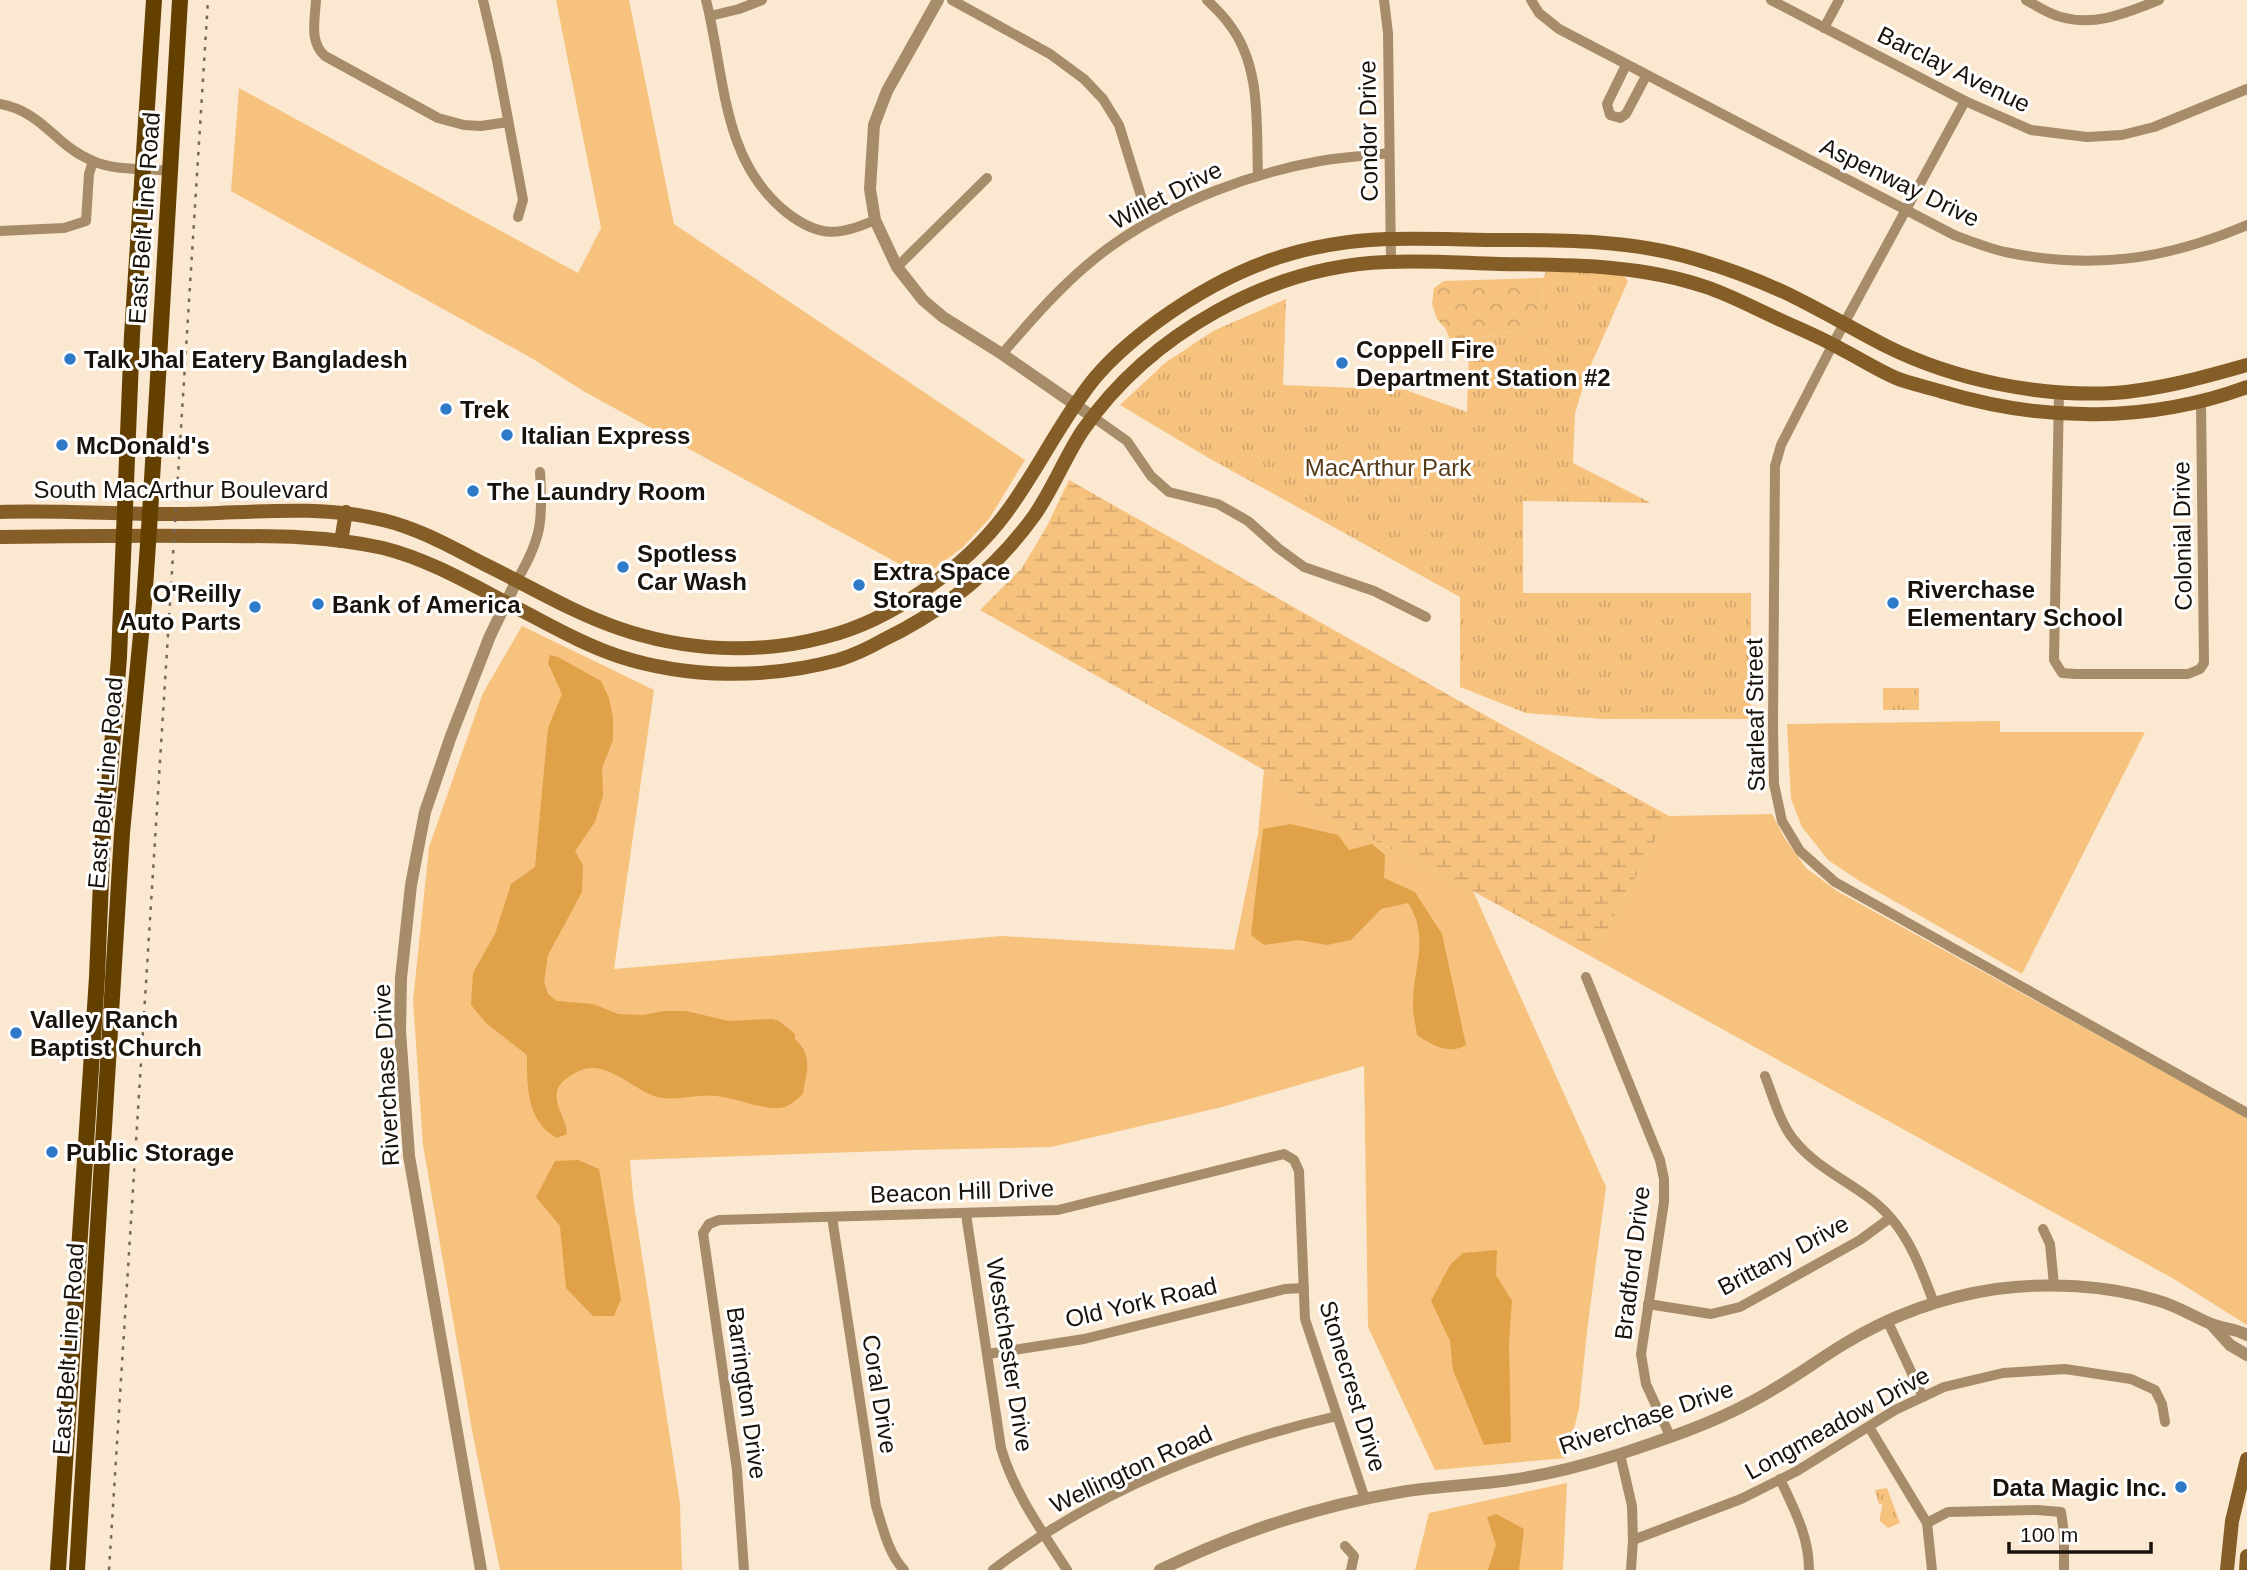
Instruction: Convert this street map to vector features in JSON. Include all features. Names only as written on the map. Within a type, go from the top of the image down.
[{"type":"main road","name":"East Belt Line Road","points":[[58,1570],[97,977],[103,833],[118,678],[127,514],[132,335],[154,0]]},
{"type":"main road","name":"East Belt Line Road","points":[[77,1570],[121,833],[144,603],[180,0]]},
{"type":"main road","name":"South MacArthur Boulevard","points":[[0,512],[150,514],[300,509],[346,512],[429,535],[576,611],[621,629],[670,642],[719,648],[771,647],[828,637],[855,628],[912,597],[967,556],[999,522],[1025,486],[1075,404],[1099,372],[1128,343],[1219,282],[1258,263],[1301,250],[1346,242],[1391,239],[1583,242],[1655,249],[1693,258],[1787,293],[1892,349],[1963,375],[2008,386],[2059,392],[2120,393],[2247,365]]},
{"type":"main road","name":"South MacArthur Boulevard","points":[[0,537],[261,536],[341,541],[384,548],[414,557],[582,642],[622,658],[719,673],[790,670],[844,658],[932,614],[991,566],[1038,510],[1066,458],[1093,417],[1140,365],[1196,324],[1231,304],[1272,287],[1348,266],[1391,261],[1603,265],[1635,270],[1706,287],[1833,344],[1895,378],[1974,401],[2017,409],[2092,416],[2129,413],[2165,409],[2247,387]]},
{"type":"main road","points":[[132,335],[159,337]]},
{"type":"main road","points":[[341,541],[346,512]]},
{"type":"main road","points":[[719,648],[719,673]]},
{"type":"main road","points":[[103,833],[121,833]]},
{"type":"main road","points":[[88,1096],[106,1096]]},
{"type":"main road","points":[[75,1306],[94,1306]]},
{"type":"main road","points":[[2227,1570],[2232,1521],[2247,1460]]},
{"type":"main road","points":[[2246,1570],[2247,1556]]},
{"type":"street","points":[[316,0],[314,40],[317,49],[325,56],[438,118],[473,125],[508,122]]},
{"type":"street","points":[[483,0],[523,200],[518,217]]},
{"type":"street","points":[[706,0],[731,125],[741,154],[757,183],[800,224],[827,232],[851,230],[876,220]]},
{"type":"street","points":[[710,16],[762,0]]},
{"type":"street","points":[[938,0],[887,91],[874,125],[870,189],[876,220],[897,267],[923,300],[943,317],[1002,354],[1127,441],[1151,476],[1169,492],[1218,504],[1248,521],[1304,567],[1374,591],[1426,617]]},
{"type":"street","points":[[952,0],[1050,54],[1084,79],[1103,99],[1119,125],[1149,222]]},
{"type":"street","points":[[1207,0],[1231,26],[1255,83],[1258,175]]},
{"type":"street","name":"Condor Drive","points":[[1384,0],[1388,33],[1391,261]]},
{"type":"street","name":"Aspenway Drive","points":[[1531,0],[1539,13],[1559,29],[1646,76],[1905,211],[1954,235],[2002,251],[2057,260],[2112,261],[2191,246],[2247,225]]},
{"type":"street","name":"Barclay Avenue","points":[[1771,0],[1965,101],[2031,130],[2087,136],[2122,135],[2154,127],[2247,89]]},
{"type":"street","points":[[1824,28],[1839,0]]},
{"type":"street","points":[[2026,0],[2060,17],[2098,20],[2115,17],[2159,0]]},
{"type":"street","points":[[1626,65],[1607,104],[1610,115],[1620,118],[1626,114],[1646,76]]},
{"type":"street","name":"Starleaf Street","points":[[1965,101],[1833,344],[1781,445],[1775,466],[1774,784],[1782,821],[1800,851],[1835,882],[2247,1113]]},
{"type":"street","points":[[0,104],[29,113],[74,152],[93,161],[106,166],[169,171]]},
{"type":"street","name":"Willet Drive","points":[[1002,354],[1039,311],[1079,273],[1117,242],[1149,222],[1208,193],[1258,175],[1320,160],[1389,153]]},
{"type":"street","points":[[0,231],[64,228],[86,221],[89,174],[93,161]]},
{"type":"street","points":[[897,267],[987,178]]},
{"type":"street","points":[[2058,414],[2059,392]]},
{"type":"street","name":"Colonial Drive","points":[[2058,414],[2054,660],[2062,673],[2188,674],[2200,669],[2204,663],[2201,401]]},
{"type":"street","name":"Riverchase Drive","points":[[481,1570],[409,1157],[400,1031],[401,992],[411,885],[425,812],[490,636],[538,540],[542,507],[540,472]]},
{"type":"street","name":"Bradford Drive","points":[[1586,977],[1660,1160],[1664,1179],[1664,1202],[1641,1354],[1642,1370],[1652,1402],[1670,1436]]},
{"type":"street","points":[[1765,1076],[1793,1138],[1827,1170],[1852,1185],[1890,1217],[1912,1247],[1934,1303]]},
{"type":"street","name":"Beacon Hill Drive","points":[[709,1224],[719,1220],[1058,1210],[1284,1154],[1294,1160]]},
{"type":"street","name":"Stonecrest Drive","points":[[1294,1160],[1300,1171],[1305,1319],[1364,1499]]},
{"type":"street","name":"Westchester Drive","points":[[966,1214],[1001,1448],[1007,1470],[1067,1570]]},
{"type":"street","name":"Coral Drive","points":[[832,1217],[876,1506],[886,1539],[904,1570]]},
{"type":"street","name":"Brittany Drive","points":[[1648,1304],[1710,1314],[1740,1307],[1860,1240],[1890,1217]]},
{"type":"street","name":"Barrington Drive","points":[[709,1224],[703,1233],[737,1469],[744,1570]]},
{"type":"street","points":[[2043,1229],[2050,1244],[2054,1285]]},
{"type":"street","name":"Riverchase Drive","points":[[1160,1570],[1253,1530],[1299,1514],[1410,1491],[1511,1480],[1579,1467],[1620,1454],[1714,1421],[1752,1402],[1845,1343],[1887,1320],[1934,1303],[1996,1289],[2054,1285],[2108,1290],[2157,1300],[2212,1325],[2238,1330],[2247,1335]]},
{"type":"street","name":"Old York Road","points":[[988,1354],[1094,1337],[1285,1289],[1304,1288]]},
{"type":"street","points":[[1887,1320],[1923,1397]]},
{"type":"street","name":"Riverchase Drive","points":[[2212,1325],[2230,1345],[2247,1355]]},
{"type":"street","name":"Longmeadow Drive","points":[[1633,1540],[1741,1499],[1797,1471],[1895,1410],[1944,1387],[2003,1373],[2065,1369],[2131,1379],[2155,1390],[2162,1404],[2165,1422]]},
{"type":"street","name":"Wellington Road","points":[[993,1570],[1044,1535],[1103,1501],[1174,1467],[1245,1440],[1337,1416]]},
{"type":"street","points":[[1869,1427],[1927,1523],[1932,1570]]},
{"type":"street","points":[[1620,1454],[1632,1506],[1631,1570]]},
{"type":"street","points":[[1780,1479],[1801,1523],[1809,1570]]},
{"type":"street","points":[[1927,1523],[1948,1512],[2061,1512],[2064,1570]]},
{"type":"street","points":[[1345,1546],[1354,1556],[1351,1570]]},
{"type":"green space","points":[[556,0],[629,0],[674,224],[1025,460],[989,519],[962,548],[923,577],[585,392],[533,359],[231,191],[239,88],[578,273],[601,228]]},
{"type":"green space","name":"MacArthur Park","points":[[1547,270],[1620,272],[1628,281],[1586,376],[1575,414],[1573,463],[1651,503],[1523,501],[1523,593],[1751,593],[1751,719],[1602,719],[1526,713],[1460,687],[1460,597],[1207,457],[1120,405],[1165,363],[1213,331],[1286,299],[1283,385],[1406,390],[1467,412],[1469,341],[1542,324],[1543,278]]},
{"type":"green space","points":[[1543,278],[1542,324],[1468,341],[1456,352],[1445,328],[1437,319],[1432,304],[1434,288],[1444,281]]},
{"type":"green space","points":[[1069,480],[1461,702],[1669,816],[1592,957],[1473,891],[1338,822],[1264,770],[980,610],[1022,568],[1047,526]]},
{"type":"green space","points":[[522,626],[654,690],[614,969],[1002,936],[1234,950],[1258,834],[1264,770],[1338,822],[1473,891],[1606,1187],[1579,1409],[1566,1458],[1435,1470],[1368,1327],[1364,1066],[1222,1107],[1051,1147],[630,1160],[633,1197],[680,1503],[682,1570],[500,1570],[472,1430],[423,1145],[413,1001],[429,847],[483,693]]},
{"type":"green space","points":[[1883,688],[1919,688],[1919,710],[1883,710]]},
{"type":"green space","points":[[2000,721],[2000,732],[2145,732],[2022,974],[1861,882],[1828,860],[1802,827],[1791,799],[1787,724]]},
{"type":"green space","points":[[1772,814],[1806,868],[1837,891],[2247,1118],[2247,1325],[2174,1279],[1592,957],[1669,816]]},
{"type":"green space","points":[[1567,1483],[1563,1570],[1415,1570],[1429,1513]]},
{"type":"green space","points":[[1887,1488],[1900,1523],[1888,1528],[1880,1521],[1882,1504],[1879,1504],[1875,1490]]},
{"type":"shaded area","points":[[550,655],[601,681],[609,698],[613,740],[602,768],[603,795],[595,822],[575,851],[583,866],[582,892],[548,955],[544,982],[548,994],[557,1001],[593,1004],[618,1014],[643,1015],[686,1011],[729,1021],[779,1021],[795,1034],[795,1039],[807,1059],[803,1094],[789,1105],[772,1108],[709,1096],[662,1098],[651,1095],[608,1071],[585,1069],[573,1074],[558,1088],[558,1106],[567,1134],[557,1138],[539,1122],[530,1101],[527,1055],[486,1023],[471,1005],[473,973],[495,934],[511,884],[535,867],[548,728],[562,694],[548,663]]},
{"type":"shaded area","points":[[1290,824],[1338,835],[1349,850],[1372,844],[1385,855],[1384,878],[1415,892],[1442,934],[1466,1045],[1447,1049],[1417,1035],[1413,993],[1419,942],[1415,916],[1408,903],[1381,909],[1351,940],[1327,945],[1299,940],[1264,945],[1251,935],[1263,829]]},
{"type":"shaded area","points":[[578,1160],[599,1169],[621,1299],[614,1316],[593,1316],[566,1288],[560,1226],[536,1197],[555,1161]]},
{"type":"shaded area","points":[[1497,1250],[1496,1275],[1512,1301],[1509,1343],[1511,1442],[1484,1445],[1453,1370],[1450,1341],[1431,1301],[1450,1265],[1463,1253]]},
{"type":"shaded area","points":[[1496,1514],[1524,1529],[1519,1570],[1488,1570],[1496,1545],[1487,1517]]},
{"type":"railway","points":[[109,1570],[208,0]]},
{"type":"place","name":"Talk Jhal Eatery Bangladesh","points":[[70,359]]},
{"type":"place","name":"Coppell Fire Department Station #2","points":[[1342,363]]},
{"type":"place","name":"Trek","points":[[446,409]]},
{"type":"place","name":"Italian Express","points":[[507,435]]},
{"type":"place","name":"McDonald's","points":[[62,445]]},
{"type":"place","name":"The Laundry Room","points":[[473,491]]},
{"type":"place","name":"Spotless Car Wash","points":[[623,567]]},
{"type":"place","name":"Extra Space Storage","points":[[859,585]]},
{"type":"place","name":"Riverchase Elementary School","points":[[1893,603]]},
{"type":"place","name":"Bank of America","points":[[318,604]]},
{"type":"place","name":"O'Reilly Auto Parts","points":[[255,607]]},
{"type":"place","name":"Valley Ranch Baptist Church","points":[[16,1033]]},
{"type":"place","name":"Public Storage","points":[[52,1152]]},
{"type":"place","name":"Data Magic Inc.","points":[[2181,1487]]}]
